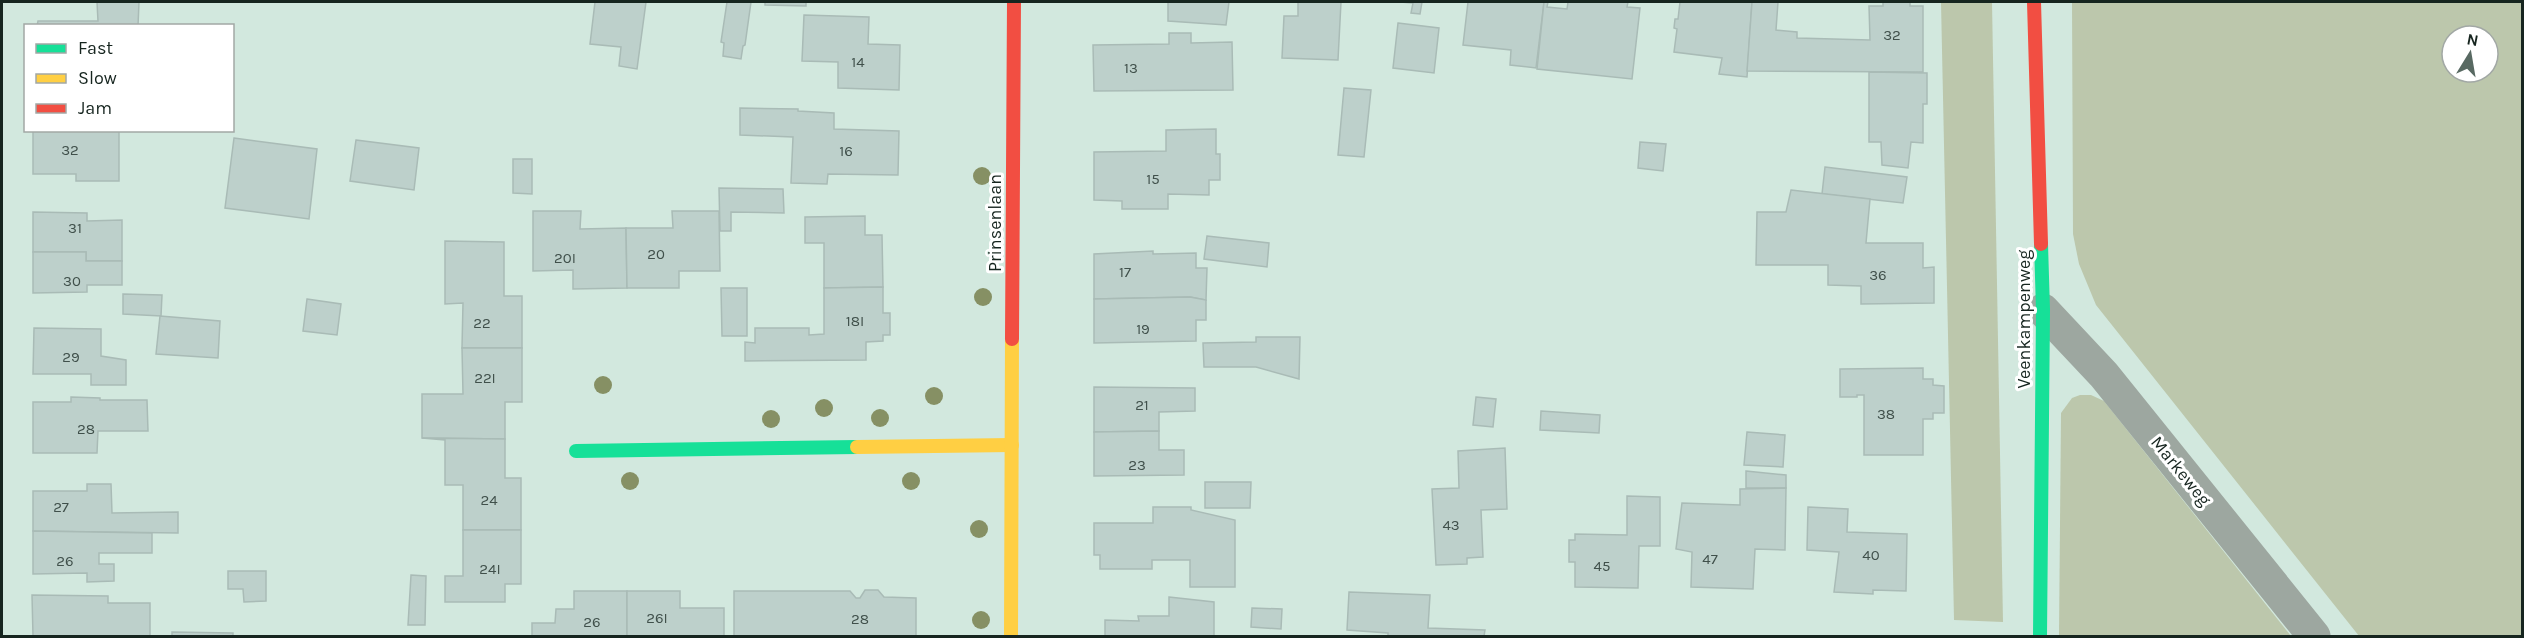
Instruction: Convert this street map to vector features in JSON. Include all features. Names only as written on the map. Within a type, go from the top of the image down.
[{"type":"street","name":"Prinsenlaan","points":[[1011,636],[1014,2]]},
{"type":"street","name":"Veenkampenweg","points":[[2034,2],[2043,310],[2040,636]]},
{"type":"street","name":"Markeweg","points":[[2043,310],[2104,375],[2314,636]]},
{"type":"street","points":[[576,451],[1012,445]]},
{"type":"green space","points":[[1941,2],[1992,2],[2003,622],[1954,620]]},
{"type":"green space","points":[[2072,2],[2522,2],[2522,636],[2359,636],[2096,305],[2079,264],[2073,234]]},
{"type":"green space","points":[[2091,395],[2104,401],[2291,636],[2059,636],[2061,413],[2072,398]]},
{"type":"building","points":[[97,2],[139,2],[138,24],[37,24],[38,21],[98,21]]},
{"type":"building","points":[[595,2],[646,2],[637,69],[619,66],[621,47],[590,44]]},
{"type":"building","points":[[727,2],[751,2],[741,59],[723,56],[724,43],[721,42]]},
{"type":"building","points":[[765,2],[806,2],[806,6],[765,5]]},
{"type":"building","points":[[1168,2],[1229,2],[1226,25],[1168,21]]},
{"type":"building","points":[[1298,2],[1341,2],[1338,60],[1282,58],[1284,16],[1298,16]]},
{"type":"building","points":[[1400,2],[1422,2],[1420,14],[1411,13],[1413,3]]},
{"type":"building","points":[[1468,2],[1544,2],[1536,68],[1510,65],[1511,50],[1463,45]]},
{"type":"building","points":[[1544,2],[1548,2],[1547,7],[1567,9],[1568,2],[1628,2],[1627,7],[1640,8],[1632,79],[1537,69]]},
{"type":"building","points":[[1680,2],[1752,2],[1747,77],[1719,74],[1722,58],[1674,52],[1677,29],[1674,28],[1675,19],[1678,19]]},
{"type":"building","points":[[1752,2],[1778,2],[1776,30],[1797,32],[1797,38],[1870,40],[1869,6],[1883,6],[1883,2],[1910,2],[1910,6],[1923,6],[1923,72],[1747,71]]},
{"type":"building","points":[[804,15],[869,17],[868,44],[900,45],[899,90],[838,88],[838,62],[802,61]]},
{"type":"building","points":[[1398,23],[1439,28],[1434,73],[1393,68]]},
{"type":"building","points":[[1169,33],[1191,33],[1191,43],[1232,42],[1233,90],[1094,91],[1093,45],[1169,44]]},
{"type":"building","points":[[1869,72],[1927,73],[1927,104],[1923,104],[1923,143],[1911,142],[1908,168],[1882,165],[1881,142],[1869,142]]},
{"type":"building","points":[[1344,88],[1371,90],[1364,157],[1338,155]]},
{"type":"building","points":[[740,108],[798,109],[798,111],[834,113],[834,129],[899,131],[898,175],[828,174],[827,184],[791,183],[793,137],[740,135]]},
{"type":"building","points":[[1216,129],[1216,154],[1220,154],[1220,180],[1209,180],[1209,195],[1168,194],[1168,209],[1122,209],[1122,201],[1094,200],[1094,152],[1166,151],[1166,130]]},
{"type":"building","points":[[33,132],[119,132],[119,181],[76,181],[76,174],[33,174]]},
{"type":"building","points":[[234,138],[317,149],[309,219],[225,208]]},
{"type":"building","points":[[356,140],[419,148],[414,190],[350,181]]},
{"type":"building","points":[[1640,142],[1666,144],[1663,171],[1638,168]]},
{"type":"building","points":[[513,159],[532,159],[532,194],[513,193]]},
{"type":"building","points":[[1825,167],[1907,177],[1903,203],[1822,194]]},
{"type":"building","points":[[719,188],[783,189],[784,213],[731,212],[731,231],[720,231]]},
{"type":"building","points":[[1791,190],[1870,199],[1866,243],[1923,243],[1923,268],[1934,267],[1934,303],[1861,304],[1861,286],[1828,285],[1828,265],[1756,265],[1757,212],[1786,212]]},
{"type":"building","points":[[533,211],[581,211],[580,229],[626,228],[627,288],[573,289],[573,270],[533,271]]},
{"type":"building","points":[[672,211],[719,211],[720,271],[679,271],[679,288],[627,288],[626,228],[673,228]]},
{"type":"building","points":[[33,212],[87,213],[87,221],[122,220],[122,261],[86,261],[86,252],[33,252]]},
{"type":"building","points":[[865,216],[865,235],[882,235],[883,287],[824,288],[824,243],[805,243],[805,217]]},
{"type":"building","points":[[1207,236],[1269,243],[1267,267],[1204,259]]},
{"type":"building","points":[[445,241],[504,242],[504,296],[522,296],[522,348],[462,348],[463,303],[445,304]]},
{"type":"building","points":[[1153,251],[1153,254],[1196,253],[1196,268],[1207,268],[1206,300],[1190,297],[1094,299],[1094,254]]},
{"type":"building","points":[[33,252],[86,252],[86,261],[122,261],[122,285],[87,285],[87,292],[33,293]]},
{"type":"building","points":[[883,287],[883,313],[890,313],[890,335],[883,335],[883,341],[866,342],[866,360],[745,361],[745,342],[755,343],[755,328],[809,328],[809,335],[824,334],[824,288]]},
{"type":"building","points":[[721,288],[747,288],[747,336],[722,336]]},
{"type":"building","points":[[123,294],[162,295],[161,316],[123,314]]},
{"type":"building","points":[[1190,297],[1206,300],[1206,320],[1196,320],[1196,341],[1094,343],[1094,299]]},
{"type":"building","points":[[307,299],[341,304],[337,335],[303,331]]},
{"type":"building","points":[[160,316],[220,321],[218,358],[156,354]]},
{"type":"building","points":[[34,328],[101,329],[101,356],[126,360],[126,385],[91,385],[91,374],[33,374]]},
{"type":"building","points":[[1256,337],[1300,337],[1299,379],[1256,367],[1204,367],[1203,343],[1256,342]]},
{"type":"building","points":[[462,348],[522,348],[522,402],[505,402],[505,439],[422,438],[422,394],[463,394]]},
{"type":"building","points":[[1923,368],[1923,379],[1933,379],[1933,385],[1944,386],[1944,413],[1933,413],[1933,419],[1923,419],[1923,455],[1864,455],[1864,395],[1840,397],[1840,369]]},
{"type":"building","points":[[1094,387],[1195,388],[1195,411],[1159,412],[1159,431],[1094,432]]},
{"type":"building","points":[[71,397],[100,398],[100,400],[147,400],[148,431],[98,431],[97,453],[33,453],[33,402],[71,402]]},
{"type":"building","points":[[1476,397],[1496,399],[1493,427],[1473,425]]},
{"type":"building","points":[[1541,411],[1600,415],[1599,433],[1540,430]]},
{"type":"building","points":[[1159,431],[1159,450],[1184,450],[1184,475],[1094,476],[1094,432]]},
{"type":"building","points":[[1747,432],[1785,435],[1783,467],[1744,465]]},
{"type":"building","points":[[422,438],[505,439],[505,478],[521,478],[521,530],[463,530],[463,485],[445,485],[445,440]]},
{"type":"building","points":[[1505,448],[1507,509],[1481,510],[1483,557],[1467,558],[1467,564],[1436,565],[1432,489],[1459,488],[1458,451]]},
{"type":"building","points":[[1746,471],[1786,475],[1786,488],[1746,488]]},
{"type":"building","points":[[1205,482],[1251,482],[1250,508],[1205,508]]},
{"type":"building","points":[[87,484],[111,484],[112,513],[178,512],[178,533],[33,531],[33,491],[87,491]]},
{"type":"building","points":[[1786,488],[1785,550],[1755,549],[1753,589],[1691,587],[1692,552],[1676,549],[1682,503],[1740,505],[1740,489]]},
{"type":"building","points":[[1627,496],[1660,497],[1660,546],[1639,546],[1638,588],[1575,587],[1575,562],[1569,562],[1569,540],[1575,540],[1575,534],[1627,535]]},
{"type":"building","points":[[1153,507],[1191,507],[1191,510],[1235,520],[1235,587],[1190,587],[1190,560],[1152,560],[1152,569],[1100,569],[1100,555],[1094,555],[1094,523],[1153,523]]},
{"type":"building","points":[[1808,507],[1848,509],[1847,532],[1907,534],[1906,591],[1873,590],[1873,594],[1834,592],[1839,552],[1807,550]]},
{"type":"building","points":[[463,530],[521,530],[521,584],[505,584],[505,602],[445,602],[445,576],[463,576]]},
{"type":"building","points":[[33,531],[152,533],[152,553],[99,553],[99,564],[114,564],[114,581],[87,582],[87,573],[33,574]]},
{"type":"building","points":[[228,571],[266,571],[266,601],[244,602],[243,589],[228,589]]},
{"type":"building","points":[[411,575],[426,576],[425,625],[408,625]]},
{"type":"building","points":[[865,590],[878,590],[884,597],[916,598],[916,636],[734,636],[734,591],[850,591],[856,598],[860,598]]},
{"type":"building","points":[[574,591],[627,591],[627,636],[532,636],[532,623],[555,623],[556,609],[574,609]]},
{"type":"building","points":[[627,591],[680,591],[680,608],[724,608],[724,636],[627,636]]},
{"type":"building","points":[[1349,592],[1430,595],[1428,628],[1485,630],[1484,636],[1388,636],[1388,633],[1347,630]]},
{"type":"building","points":[[32,595],[108,596],[108,603],[150,603],[150,636],[33,636]]},
{"type":"building","points":[[1169,597],[1214,602],[1214,636],[1105,636],[1105,620],[1139,621],[1138,616],[1169,616]]},
{"type":"building","points":[[1252,608],[1282,609],[1281,629],[1251,627]]},
{"type":"building","points":[[172,632],[233,633],[233,636],[172,636]]},
{"type":"traffic: fast","points":[[2040,636],[2043,310],[2041,244]]},
{"type":"traffic: fast","points":[[576,451],[857,447]]},
{"type":"traffic: slow","points":[[1011,636],[1012,339]]},
{"type":"traffic: slow","points":[[857,447],[1012,445]]},
{"type":"traffic: jam","points":[[1012,339],[1014,2]]},
{"type":"traffic: jam","points":[[2034,2],[2041,244]]}]
